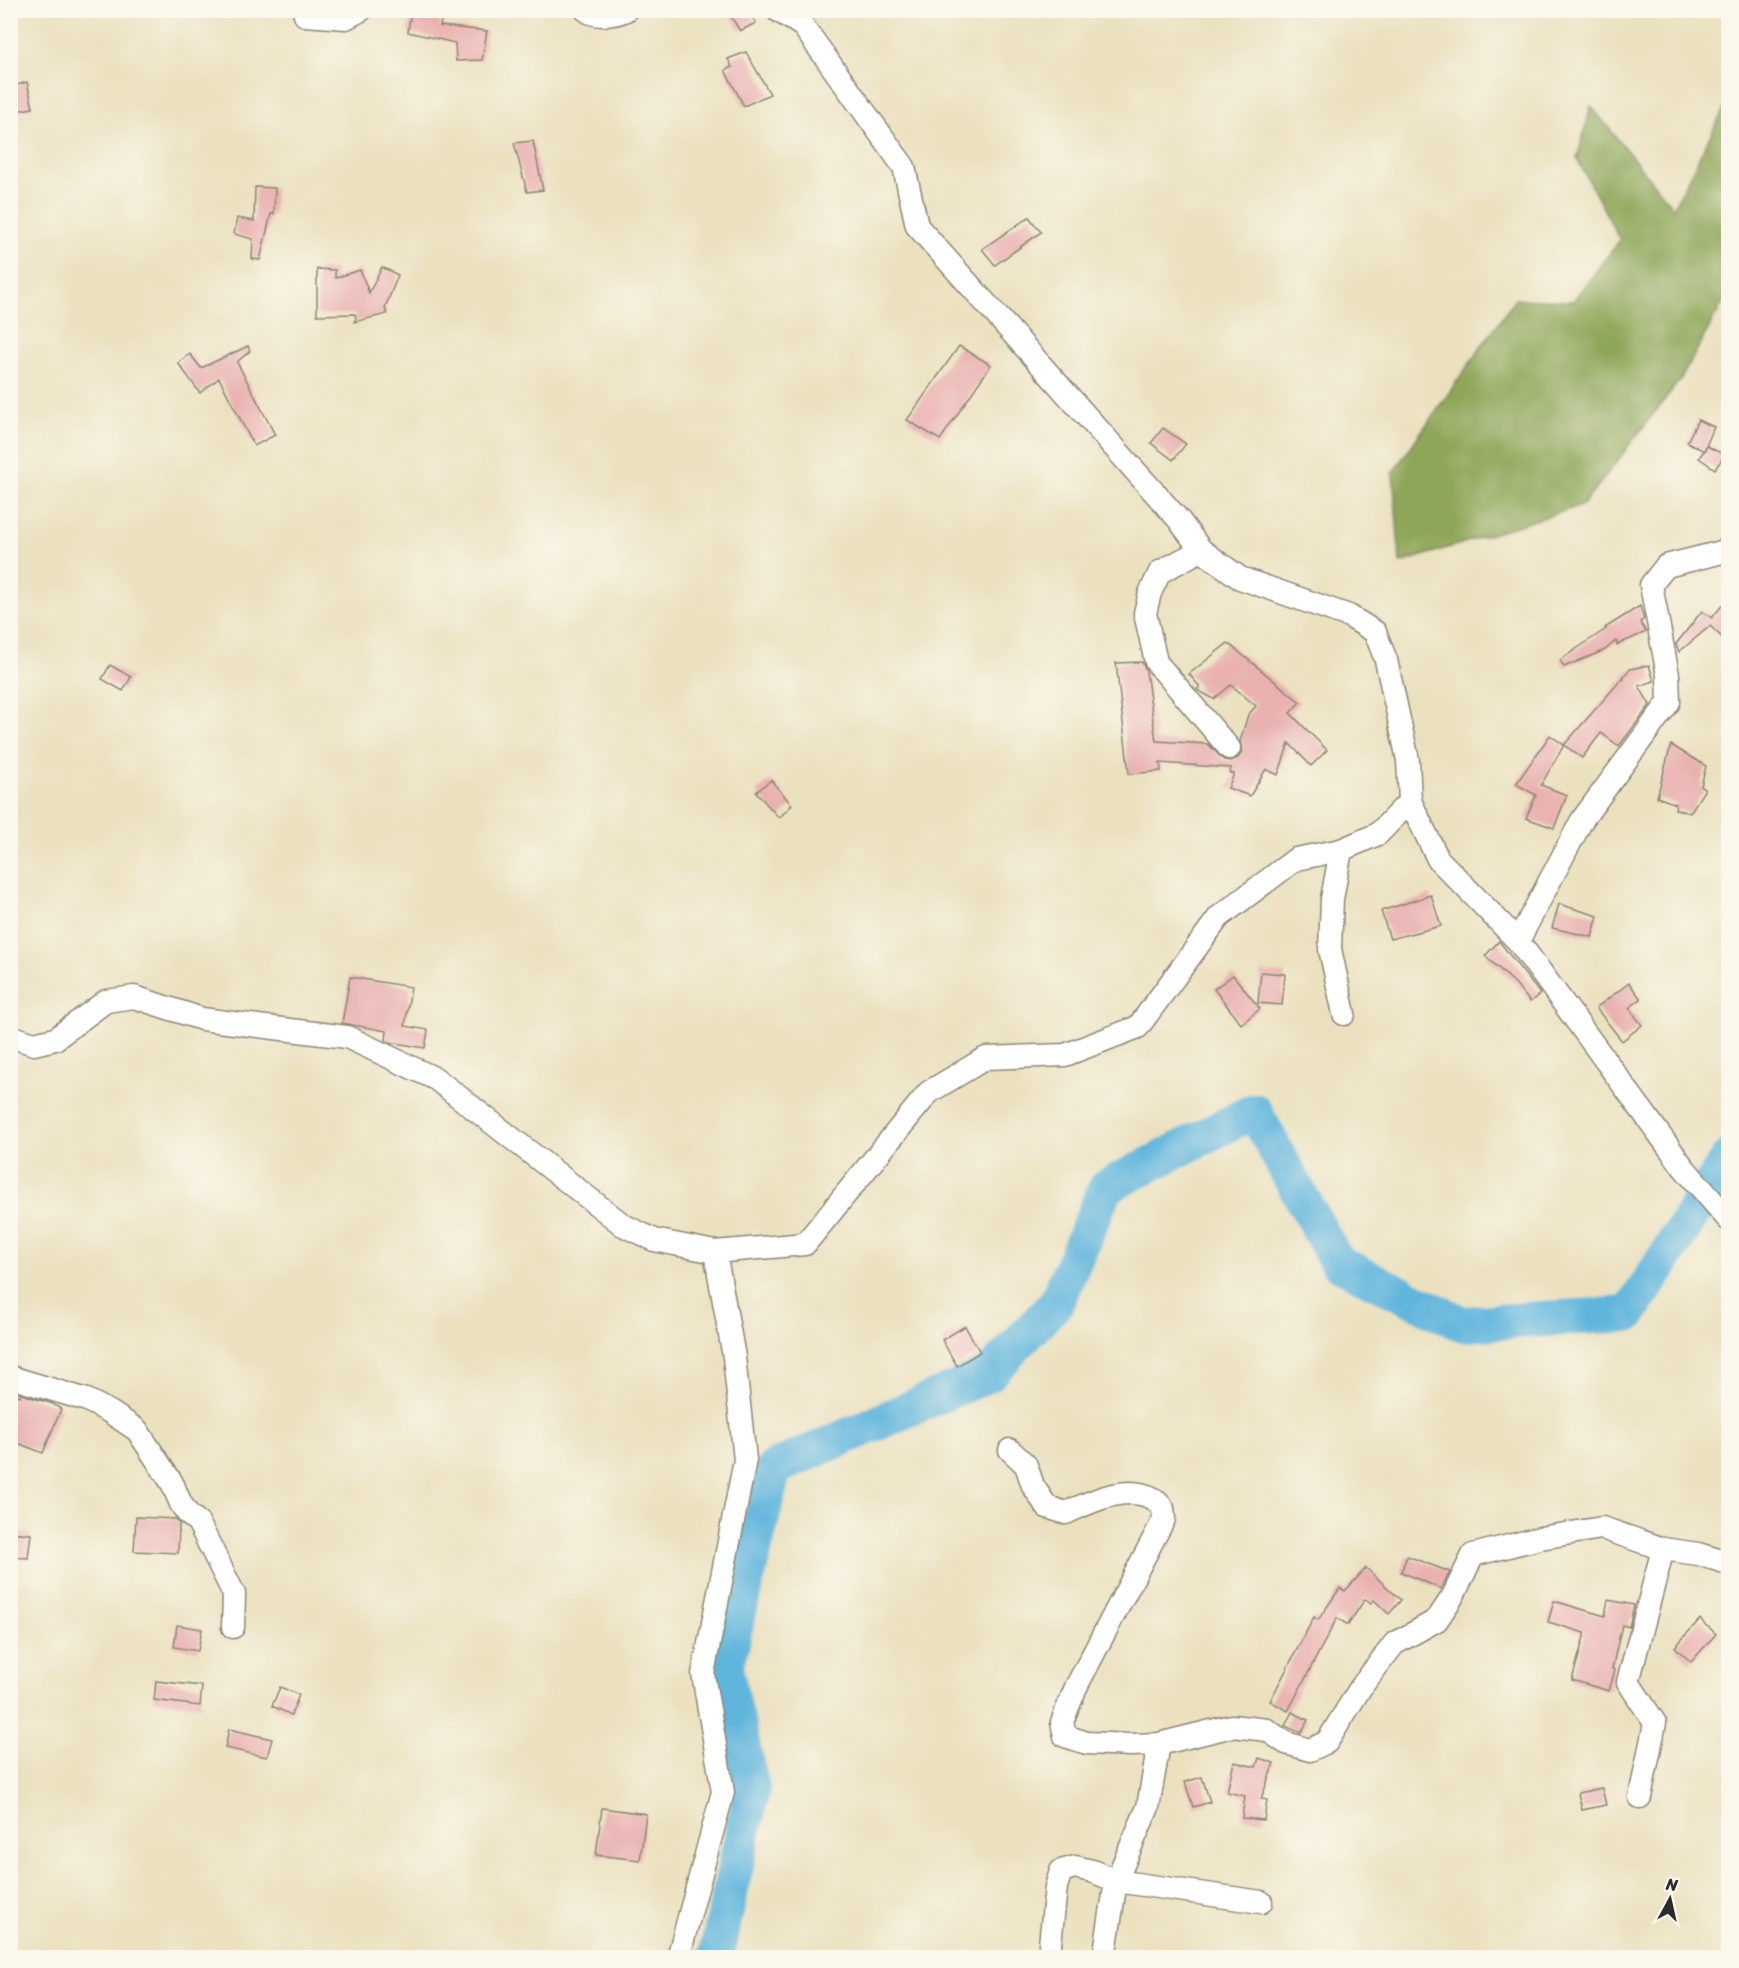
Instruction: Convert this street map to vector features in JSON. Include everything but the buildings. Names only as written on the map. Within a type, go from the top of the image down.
[{"type":"street","points":[[304,10],[305,15],[346,18],[361,10]]},
{"type":"street","points":[[586,10],[590,14],[617,15],[626,10]]},
{"type":"street","points":[[777,10],[803,26],[904,167],[917,226],[1179,520],[1201,550],[1240,578],[1349,616],[1375,632],[1386,660],[1408,760],[1410,801],[1438,859],[1518,941],[1684,1168],[1725,1216]]},
{"type":"street","points":[[1518,941],[1582,820],[1669,702],[1668,675],[1651,585],[1666,566],[1726,551],[1728,547]]},
{"type":"street","points":[[1201,550],[1160,572],[1150,593],[1145,613],[1156,662],[1229,748]]},
{"type":"street","points":[[10,1036],[34,1044],[56,1040],[106,1001],[134,997],[202,1019],[347,1037],[436,1079],[623,1226],[654,1240],[715,1252],[805,1244],[929,1092],[986,1058],[1065,1055],[1138,1027],[1219,917],[1296,859],[1341,850],[1378,834],[1410,801]]},
{"type":"street","points":[[1341,850],[1332,899],[1330,949],[1344,1014]]},
{"type":"street","points":[[678,1958],[723,1792],[703,1674],[745,1460],[734,1356],[715,1252]]},
{"type":"street","points":[[10,1377],[87,1400],[137,1430],[172,1483],[181,1504],[198,1522],[234,1594],[233,1627]]},
{"type":"street","points":[[1010,1450],[1026,1464],[1034,1486],[1047,1507],[1066,1513],[1090,1502],[1124,1492],[1152,1498],[1162,1508],[1164,1520],[1076,1687],[1062,1722],[1065,1736],[1087,1743],[1159,1744],[1232,1726],[1267,1730],[1286,1743],[1310,1749],[1327,1742],[1360,1687],[1394,1644],[1437,1620],[1454,1596],[1473,1555],[1540,1538],[1602,1528],[1663,1549],[1698,1554],[1728,1563]]},
{"type":"street","points":[[1640,1797],[1654,1723],[1628,1682],[1663,1549]]},
{"type":"street","points":[[1110,1956],[1116,1881],[1148,1807],[1159,1744]]},
{"type":"street","points":[[1050,1944],[1056,1887],[1061,1871],[1075,1867],[1116,1881],[1261,1902]]},
{"type":"green space","points":[[1728,101],[1728,293],[1682,377],[1583,505],[1400,563],[1393,472],[1515,299],[1573,301],[1620,240],[1577,159],[1591,106],[1673,208]]},
{"type":"waterway","points":[[967,10],[968,22]]},
{"type":"waterway","points":[[716,1958],[752,1789],[725,1668],[774,1468],[989,1374],[1056,1303],[1106,1187],[1254,1111],[1337,1262],[1462,1324],[1629,1314],[1728,1158]]}]
